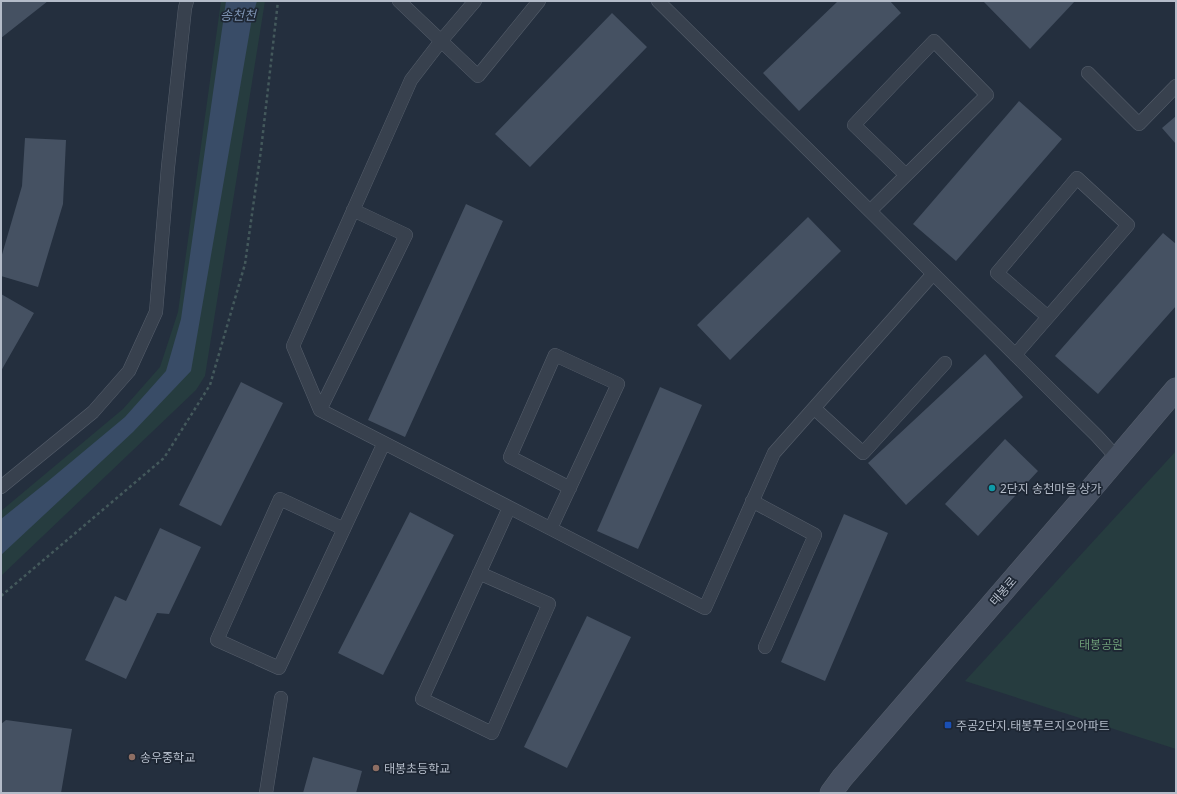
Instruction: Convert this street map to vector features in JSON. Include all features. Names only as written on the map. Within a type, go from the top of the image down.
[{"type":"main road","name":"태봉로","points":[[831,793],[842,778],[1176,389]]},
{"type":"lane","points":[[1,487],[93,412],[129,371],[156,312],[168,167],[187,1]]},
{"type":"lane","points":[[398,1],[478,76],[539,1]]},
{"type":"lane","points":[[475,1],[441,41],[411,80],[293,346],[320,410],[705,608],[774,453],[933,274]]},
{"type":"lane","points":[[658,1],[1097,436],[1117,458]]},
{"type":"lane","points":[[870,211],[987,95],[934,41],[854,125],[906,175]]},
{"type":"lane","points":[[1088,73],[1139,124],[1176,86]]},
{"type":"lane","points":[[1015,355],[1128,225],[1077,178],[997,273],[1048,317]]},
{"type":"lane","points":[[320,410],[406,235],[354,210]]},
{"type":"lane","points":[[551,528],[570,488],[618,384],[555,356],[510,457],[570,488]]},
{"type":"lane","points":[[814,408],[863,453],[945,363]]},
{"type":"lane","points":[[344,529],[280,499],[217,640],[279,668],[344,529],[384,443]]},
{"type":"lane","points":[[752,501],[815,535],[765,647]]},
{"type":"lane","points":[[479,573],[549,604],[492,733],[422,699],[479,573],[509,508]]},
{"type":"lane","points":[[266,793],[281,698]]},
{"type":"path","points":[[1,596],[164,458],[210,385],[245,264],[261,150],[278,1]]},
{"type":"green space","points":[[221,1],[265,1],[205,376],[196,390],[1,576],[1,511],[123,409],[160,367],[178,312]]},
{"type":"green space","name":"태봉공원","points":[[1176,451],[1176,749],[965,681]]},
{"type":"water","name":"송천천","points":[[226,1],[257,1],[252,18],[191,371],[133,432],[1,555],[1,519],[125,417],[166,371],[181,319]]},
{"type":"building","points":[[1,1],[48,1],[1,38]]},
{"type":"building","points":[[838,1],[890,1],[901,13],[799,111],[763,73]]},
{"type":"building","points":[[983,1],[1075,1],[1030,49]]},
{"type":"building","points":[[612,13],[647,47],[530,167],[495,134]]},
{"type":"building","points":[[1019,101],[1062,139],[956,261],[913,224]]},
{"type":"building","points":[[1176,116],[1176,144],[1162,128]]},
{"type":"building","points":[[25,138],[66,140],[63,204],[38,287],[1,276],[1,258],[22,186]]},
{"type":"building","points":[[466,204],[503,221],[405,437],[368,420]]},
{"type":"building","points":[[808,217],[841,251],[730,360],[697,325]]},
{"type":"building","points":[[1163,233],[1176,244],[1176,306],[1098,394],[1055,356]]},
{"type":"building","points":[[1,294],[34,313],[1,371]]},
{"type":"building","points":[[985,354],[1023,397],[906,505],[868,463]]},
{"type":"building","points":[[241,382],[283,403],[221,526],[179,505]]},
{"type":"building","points":[[660,387],[702,405],[638,549],[597,531]]},
{"type":"building","name":"2단지 송천마을 상가","points":[[1005,439],[1038,471],[978,536],[945,504]]},
{"type":"building","points":[[410,512],[454,535],[383,675],[338,653]]},
{"type":"building","points":[[844,514],[888,533],[825,681],[781,662]]},
{"type":"building","points":[[160,528],[201,547],[169,614],[157,613],[126,679],[85,660],[115,596],[126,601]]},
{"type":"building","points":[[587,616],[631,637],[567,768],[524,747]]},
{"type":"building","points":[[6,720],[72,729],[61,793],[1,793],[1,724]]},
{"type":"building","points":[[313,757],[362,771],[356,793],[303,793]]},
{"type":"place","name":"2단지 송천마을 상가","points":[[992,488]]},
{"type":"place","name":"주공2단지.태봉푸르지오아파트","points":[[948,725]]},
{"type":"place","name":"송우중학교","points":[[132,757]]},
{"type":"place","name":"태봉초등학교","points":[[376,768]]}]
